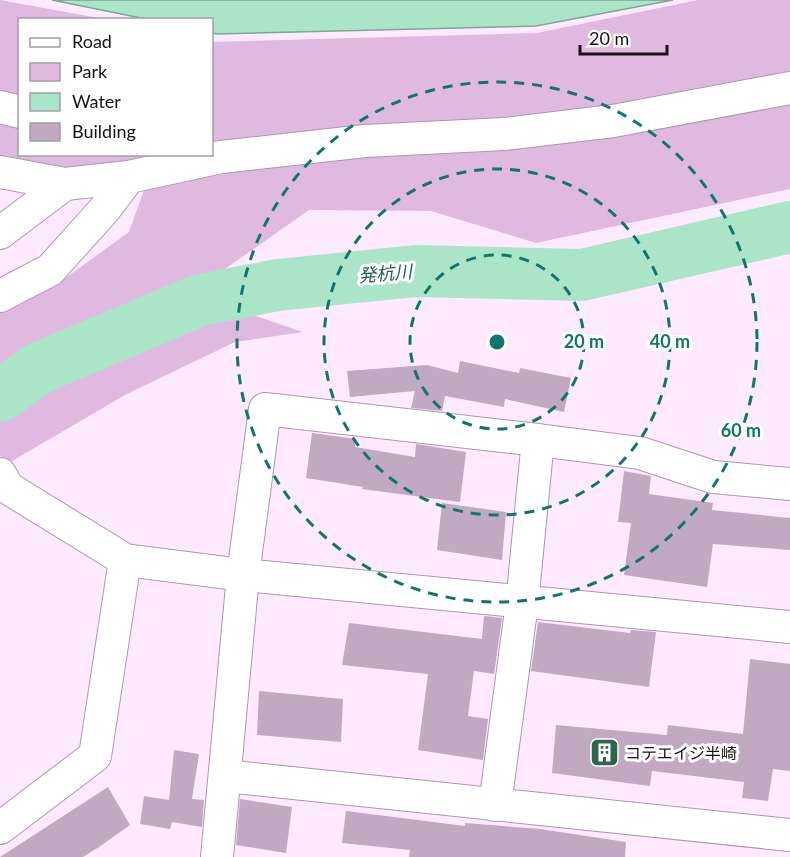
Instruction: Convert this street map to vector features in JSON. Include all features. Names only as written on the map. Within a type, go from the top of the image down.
[{"type":"street","points":[[0,172],[65,184],[129,177],[221,157],[365,141],[504,134],[591,123],[790,88]]},
{"type":"street","points":[[0,107],[18,112]]},
{"type":"street","points":[[213,145],[265,152]]},
{"type":"street","points":[[0,296],[50,270],[104,210],[129,177]]},
{"type":"street","points":[[0,233],[65,184]]},
{"type":"street","points":[[217,857],[243,575],[265,409],[640,453],[714,477],[790,484]]},
{"type":"street","points":[[495,805],[522,603],[538,440]]},
{"type":"street","points":[[4,484],[125,560],[243,575],[790,627]]},
{"type":"street","points":[[0,828],[95,756],[125,560]]},
{"type":"street","points":[[225,776],[790,835]]},
{"type":"green space","points":[[0,0],[99,18],[18,18],[18,156],[213,156],[213,42],[537,33],[698,0],[790,0],[790,189],[536,243],[431,211],[309,210],[225,269],[49,343],[0,372],[0,310],[57,284],[129,232],[155,159],[77,169],[0,156]]},
{"type":"green space","points":[[227,306],[303,332],[235,342],[125,395],[7,464],[0,455],[0,415],[104,357]]},
{"type":"water","points":[[52,0],[673,0],[536,26],[217,34],[213,33],[213,18],[141,18]]},
{"type":"building","points":[[460,361],[519,373],[520,368],[571,378],[564,412],[505,399],[504,407],[445,396],[442,411],[411,408],[415,391],[350,397],[347,371],[427,365],[458,373]]},
{"type":"building","points":[[312,433],[356,439],[355,447],[415,457],[416,444],[466,452],[460,502],[362,489],[363,487],[306,478]]},
{"type":"building","points":[[624,471],[651,476],[649,494],[713,503],[712,510],[790,518],[790,550],[713,544],[707,587],[624,575],[631,523],[618,522]]},
{"type":"building","points":[[442,503],[506,512],[502,560],[437,550]]},
{"type":"building","points":[[484,616],[502,618],[494,674],[474,671],[468,716],[488,719],[483,760],[418,750],[428,674],[342,665],[349,623],[482,639]]},
{"type":"building","points":[[538,622],[630,633],[631,630],[656,632],[649,687],[531,671]]},
{"type":"building","points":[[750,659],[790,664],[790,771],[773,769],[768,801],[742,798],[744,782],[652,771],[650,786],[552,773],[556,725],[667,735],[668,725],[743,734]]},
{"type":"building","points":[[259,691],[343,699],[341,742],[257,735]]},
{"type":"building","points":[[174,750],[199,754],[192,799],[204,800],[202,827],[172,822],[170,829],[140,824],[144,796],[169,800]]},
{"type":"building","points":[[108,787],[130,825],[99,847],[83,857],[0,857]]},
{"type":"building","points":[[240,799],[292,807],[286,853],[236,845]]},
{"type":"building","points":[[346,811],[465,826],[465,823],[540,829],[626,842],[625,857],[409,857],[410,850],[342,843]]},
{"type":"waterway","name":"発杭川","points":[[0,396],[37,369],[200,300],[278,285],[416,271],[582,275],[790,227]]},
{"type":"place","name":"コテエイジ半崎","points":[[604,753]]}]
